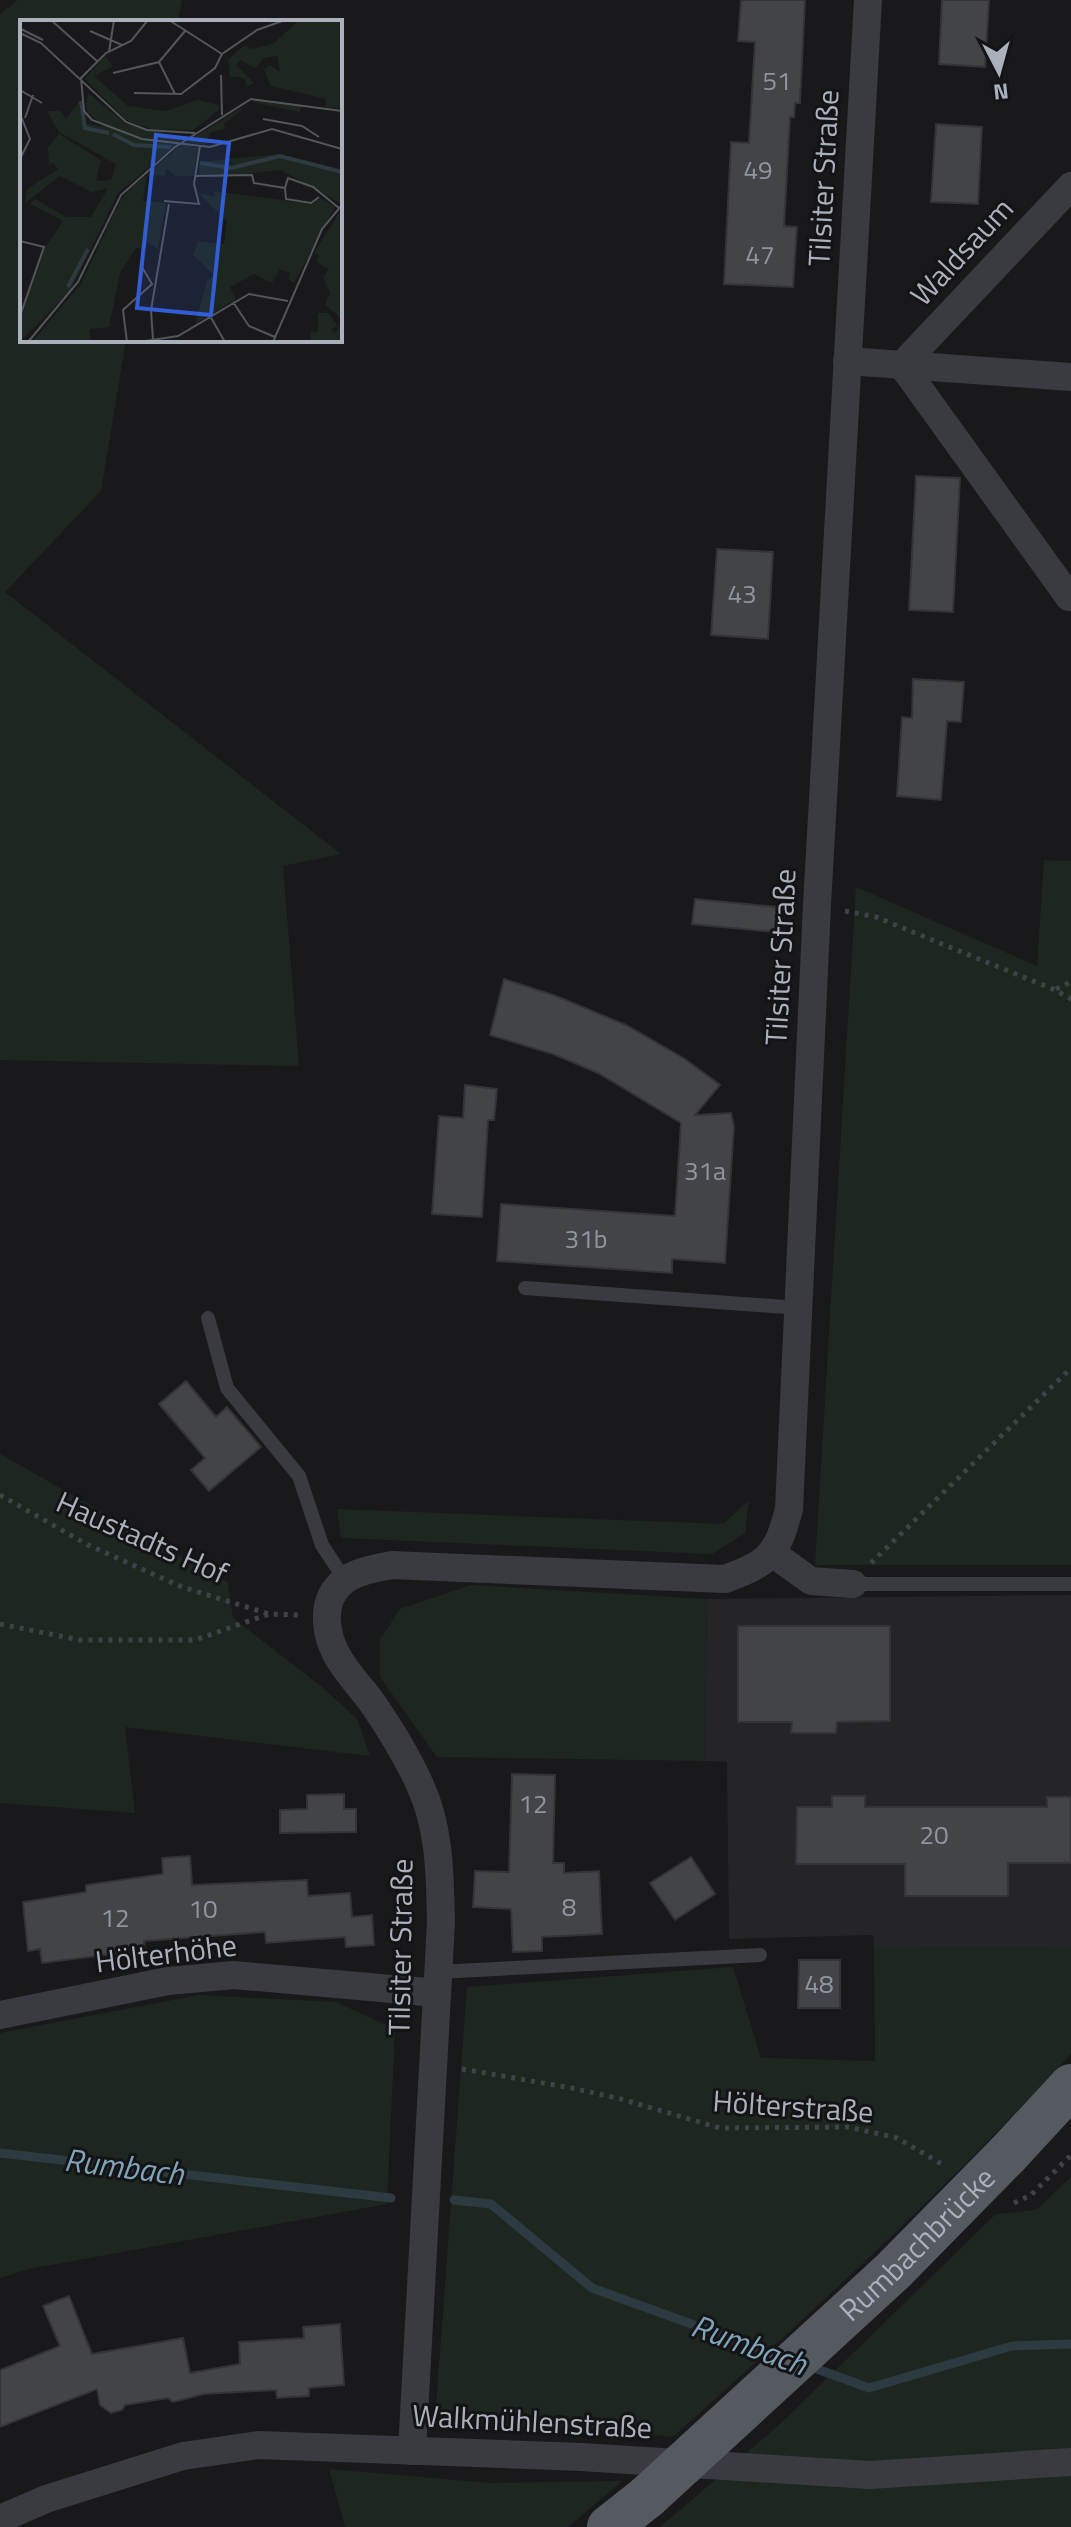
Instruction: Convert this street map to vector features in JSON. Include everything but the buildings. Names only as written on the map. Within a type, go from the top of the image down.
[{"type":"main road","name":"Rumbachbrücke","points":[[609,2527],[647,2497],[893,2271],[1071,2086]]},
{"type":"street","name":"Tilsiter Straße","points":[[772,1553],[782,1535],[789,1509],[817,905],[868,0]]},
{"type":"street","name":"Waldsaum","points":[[902,365],[1071,186]]},
{"type":"street","points":[[847,361],[1071,377]]},
{"type":"street","points":[[902,365],[1069,597]]},
{"type":"street","points":[[345,1580],[370,1569],[392,1565],[725,1579],[758,1567],[772,1553],[811,1581],[853,1584]]},
{"type":"street","name":"Tilsiter Straße","points":[[345,1580],[331,1597],[326,1615],[328,1633],[340,1661],[372,1702],[422,1787],[435,1829],[440,1875],[412,2451]]},
{"type":"street","name":"Hölterhöhe","points":[[0,2015],[168,1981],[234,1975],[437,1983]]},
{"type":"street","name":"Walkmühlenstraße","points":[[0,2519],[46,2499],[183,2456],[259,2445],[567,2456],[870,2475],[1071,2462]]},
{"type":"lane","points":[[525,1288],[799,1308]]},
{"type":"lane","points":[[208,1318],[227,1388],[299,1476],[322,1545],[345,1580]]},
{"type":"lane","points":[[853,1584],[1071,1584]]},
{"type":"lane","points":[[437,1983],[760,1955]]},
{"type":"path","points":[[817,905],[876,917],[1071,999]]},
{"type":"path","points":[[1055,990],[1071,982]]},
{"type":"path","points":[[853,1584],[875,1558],[1071,1368]]},
{"type":"path","name":"Haustadts Hof","points":[[0,1495],[88,1545],[182,1587],[269,1614],[195,1640],[80,1640],[0,1624]]},
{"type":"path","name":"Hölterstraße","points":[[433,2065],[572,2088],[720,2128],[849,2127],[897,2138],[924,2151],[950,2169]]},
{"type":"path","points":[[1001,2205],[1021,2202],[1031,2195],[1071,2155]]},
{"type":"shaded area","points":[[18,0],[182,0],[178,20],[20,20],[20,342],[126,342],[101,491],[5,592],[341,854],[283,866],[299,1066],[0,1060],[0,14]]},
{"type":"shaded area","points":[[1044,860],[1071,861],[1071,1565],[815,1565],[856,887],[1037,966]]},
{"type":"shaded area","points":[[0,1454],[228,1583],[233,1618],[322,1687],[357,1719],[370,1756],[125,1727],[135,1813],[0,1803]]},
{"type":"shaded area","points":[[749,1500],[745,1533],[712,1554],[341,1538],[337,1509],[723,1524]]},
{"type":"shaded area","points":[[471,1585],[707,1599],[705,1761],[437,1757],[380,1677],[380,1640],[400,1609]]},
{"type":"shaded area","points":[[1071,1595],[1071,1947],[874,1948],[873,1935],[729,1939],[727,1762],[705,1761],[707,1599]]},
{"type":"shaded area","points":[[1071,1947],[1071,2054],[926,2203],[673,2437],[580,2427],[446,2426],[436,2407],[467,1987],[733,1967],[761,2058],[875,2061],[874,1948]]},
{"type":"shaded area","points":[[199,1995],[336,2002],[395,2029],[387,2204],[29,2269],[0,2278],[0,2033]]},
{"type":"shaded area","points":[[1071,2177],[1071,2527],[660,2527],[779,2425],[996,2214],[1036,2210]]},
{"type":"shaded area","points":[[329,2469],[490,2483],[622,2481],[568,2527],[345,2527]]},
{"type":"waterway","name":"Rumbach","points":[[0,2153],[391,2198]]},
{"type":"waterway","name":"Rumbach","points":[[454,2200],[491,2204],[592,2288],[780,2356]]},
{"type":"waterway","name":"Rumbach","points":[[809,2366],[869,2388],[1012,2346],[1071,2344]]}]
